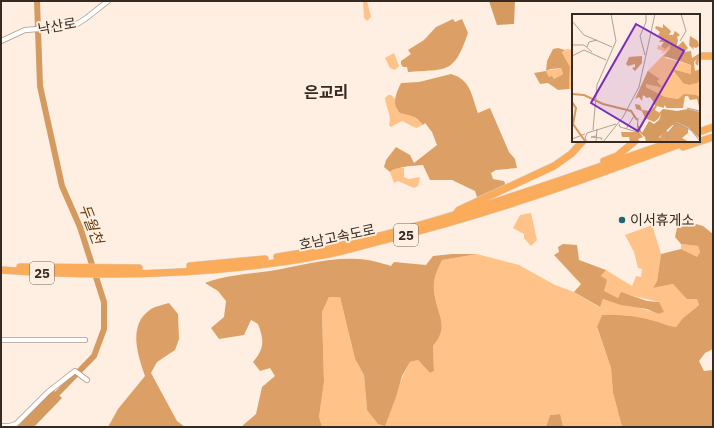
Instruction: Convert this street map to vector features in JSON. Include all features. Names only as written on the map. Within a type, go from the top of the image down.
[{"type":"highway","points":[[700,56],[713,56]]},
{"type":"highway","points":[[700,132],[713,126]]},
{"type":"highway","points":[[700,137],[713,132]]},
{"type":"highway","points":[[700,141],[713,137]]},
{"type":"highway","points":[[454,216],[459,210],[554,166],[571,154],[582,142]]},
{"type":"highway","points":[[572,176],[585,168],[617,156],[634,142]]},
{"type":"highway","name":"호남고속도로","points":[[111,271],[197,266],[275,258],[375,237],[454,216],[671,142]]},
{"type":"highway","name":"호남고속도로","points":[[1,270],[111,271],[236,267],[331,253],[474,216],[685,142]]},
{"type":"highway","points":[[637,160],[698,142]]},
{"type":"highway","name":"호남고속도로","points":[[1,266],[81,271]]},
{"type":"street","name":"낙산로","points":[[1,40],[25,30],[77,24],[85,20],[108,1]]},
{"type":"street","points":[[1,340],[86,340]]},
{"type":"street","points":[[1,426],[16,424],[48,392],[76,371],[85,378]]},
{"type":"shaded area","points":[[363,1],[367,1],[371,17],[367,21],[364,18]]},
{"type":"shaded area","points":[[489,1],[515,1],[514,24],[497,25]]},
{"type":"shaded area","points":[[453,19],[455,22],[462,19],[468,33],[458,56],[453,63],[448,67],[441,69],[408,72],[407,67],[403,67],[401,61],[411,54],[408,50],[424,40],[436,27]]},
{"type":"shaded area","points":[[558,48],[565,50],[562,52],[570,67],[569,89],[558,90],[548,83],[540,84],[534,73],[546,71],[547,61],[553,49]],"holes":[[[561,68],[563,74],[554,79],[552,76],[549,77],[546,71]]]},
{"type":"shaded area","points":[[567,49],[572,50],[572,89],[569,89],[570,67],[562,51]]},
{"type":"shaded area","points":[[394,53],[399,66],[395,70],[390,68],[385,58]]},
{"type":"shaded area","points":[[561,68],[563,74],[554,79],[549,77],[546,71]]},
{"type":"shaded area","points":[[451,74],[463,80],[466,84],[472,94],[478,113],[490,108],[509,152],[515,159],[517,168],[496,170],[491,173],[493,179],[504,181],[507,189],[478,200],[475,191],[452,180],[430,180],[423,165],[401,167],[390,172],[384,167],[386,160],[396,147],[410,155],[414,163],[437,145],[432,132],[425,123],[423,125],[410,115],[400,113],[397,110],[395,99],[401,83],[419,82]]},
{"type":"shaded area","points":[[388,95],[391,95],[395,99],[397,110],[412,115],[423,125],[416,128],[402,121],[391,127],[389,125],[389,115],[385,98]]},
{"type":"shaded area","points":[[398,167],[404,168],[404,177],[409,179],[420,177],[418,186],[414,188],[398,181],[394,183],[390,172]]},
{"type":"shaded area","points":[[531,213],[537,240],[531,246],[524,238],[524,234],[513,228],[520,215]]},
{"type":"shaded area","points":[[685,221],[703,226],[713,234],[713,349],[705,353],[699,361],[704,371],[713,370],[713,427],[622,427],[613,393],[611,368],[597,327],[602,315],[609,315],[642,318],[676,327],[683,318],[699,305],[697,299],[687,299],[673,284],[653,288],[657,281],[661,254],[681,249],[697,257],[700,252],[698,246],[681,244],[675,237],[677,228]]},
{"type":"shaded area","points":[[652,225],[661,254],[657,281],[653,288],[673,284],[687,298],[697,299],[699,305],[683,318],[676,327],[649,319],[622,315],[602,315],[597,328],[611,368],[613,393],[622,427],[563,427],[559,414],[550,415],[546,427],[322,427],[319,417],[324,382],[322,312],[329,297],[340,297],[355,359],[364,375],[367,410],[373,416],[388,414],[403,375],[410,362],[418,360],[430,373],[434,371],[433,346],[441,332],[442,325],[435,298],[434,282],[441,260],[477,254],[519,265],[555,285],[574,292],[599,307],[603,299],[658,314],[659,302],[621,293],[618,298],[603,291],[601,276],[606,270],[632,286],[636,276],[641,277],[642,269],[638,268],[634,252],[625,235]]},
{"type":"shaded area","points":[[563,244],[577,245],[579,260],[606,270],[601,276],[607,280],[604,291],[618,298],[621,292],[647,301],[659,302],[664,312],[658,314],[647,309],[621,305],[603,299],[600,307],[574,292],[581,284],[554,255],[559,252],[558,247]]},
{"type":"shaded area","points":[[681,244],[698,246],[700,252],[697,258],[681,249]]},
{"type":"shaded area","points":[[477,254],[442,260],[437,271],[434,282],[434,290],[442,325],[438,339],[433,346],[434,371],[430,373],[418,360],[410,362],[402,376],[385,426],[378,424],[367,410],[364,375],[355,359],[340,297],[329,297],[322,312],[324,382],[319,417],[322,427],[241,427],[256,414],[262,387],[275,376],[270,368],[260,371],[253,362],[260,352],[262,344],[258,324],[251,320],[244,335],[219,339],[211,328],[224,317],[226,301],[218,291],[205,283],[229,276],[270,271],[336,259],[362,259],[391,266],[394,262],[426,265],[433,256]]},
{"type":"shaded area","points":[[169,303],[178,314],[179,339],[175,350],[157,362],[151,373],[177,421],[185,427],[108,427],[118,409],[145,376],[137,350],[136,341],[139,323],[151,309]]},
{"type":"shaded area","points":[[53,390],[62,398],[34,427],[17,427]]},
{"type":"shaded area","points":[[560,414],[563,427],[546,427],[550,415]]},
{"type":"waterway","name":"두월천","points":[[37,1],[40,86],[62,186],[80,227],[104,302],[104,329],[94,356],[52,399]]},
{"type":"place","name":"이서휴게소","points":[[622,220]]},
{"type":"district","name":"은교리","points":[[326,92]]}]
